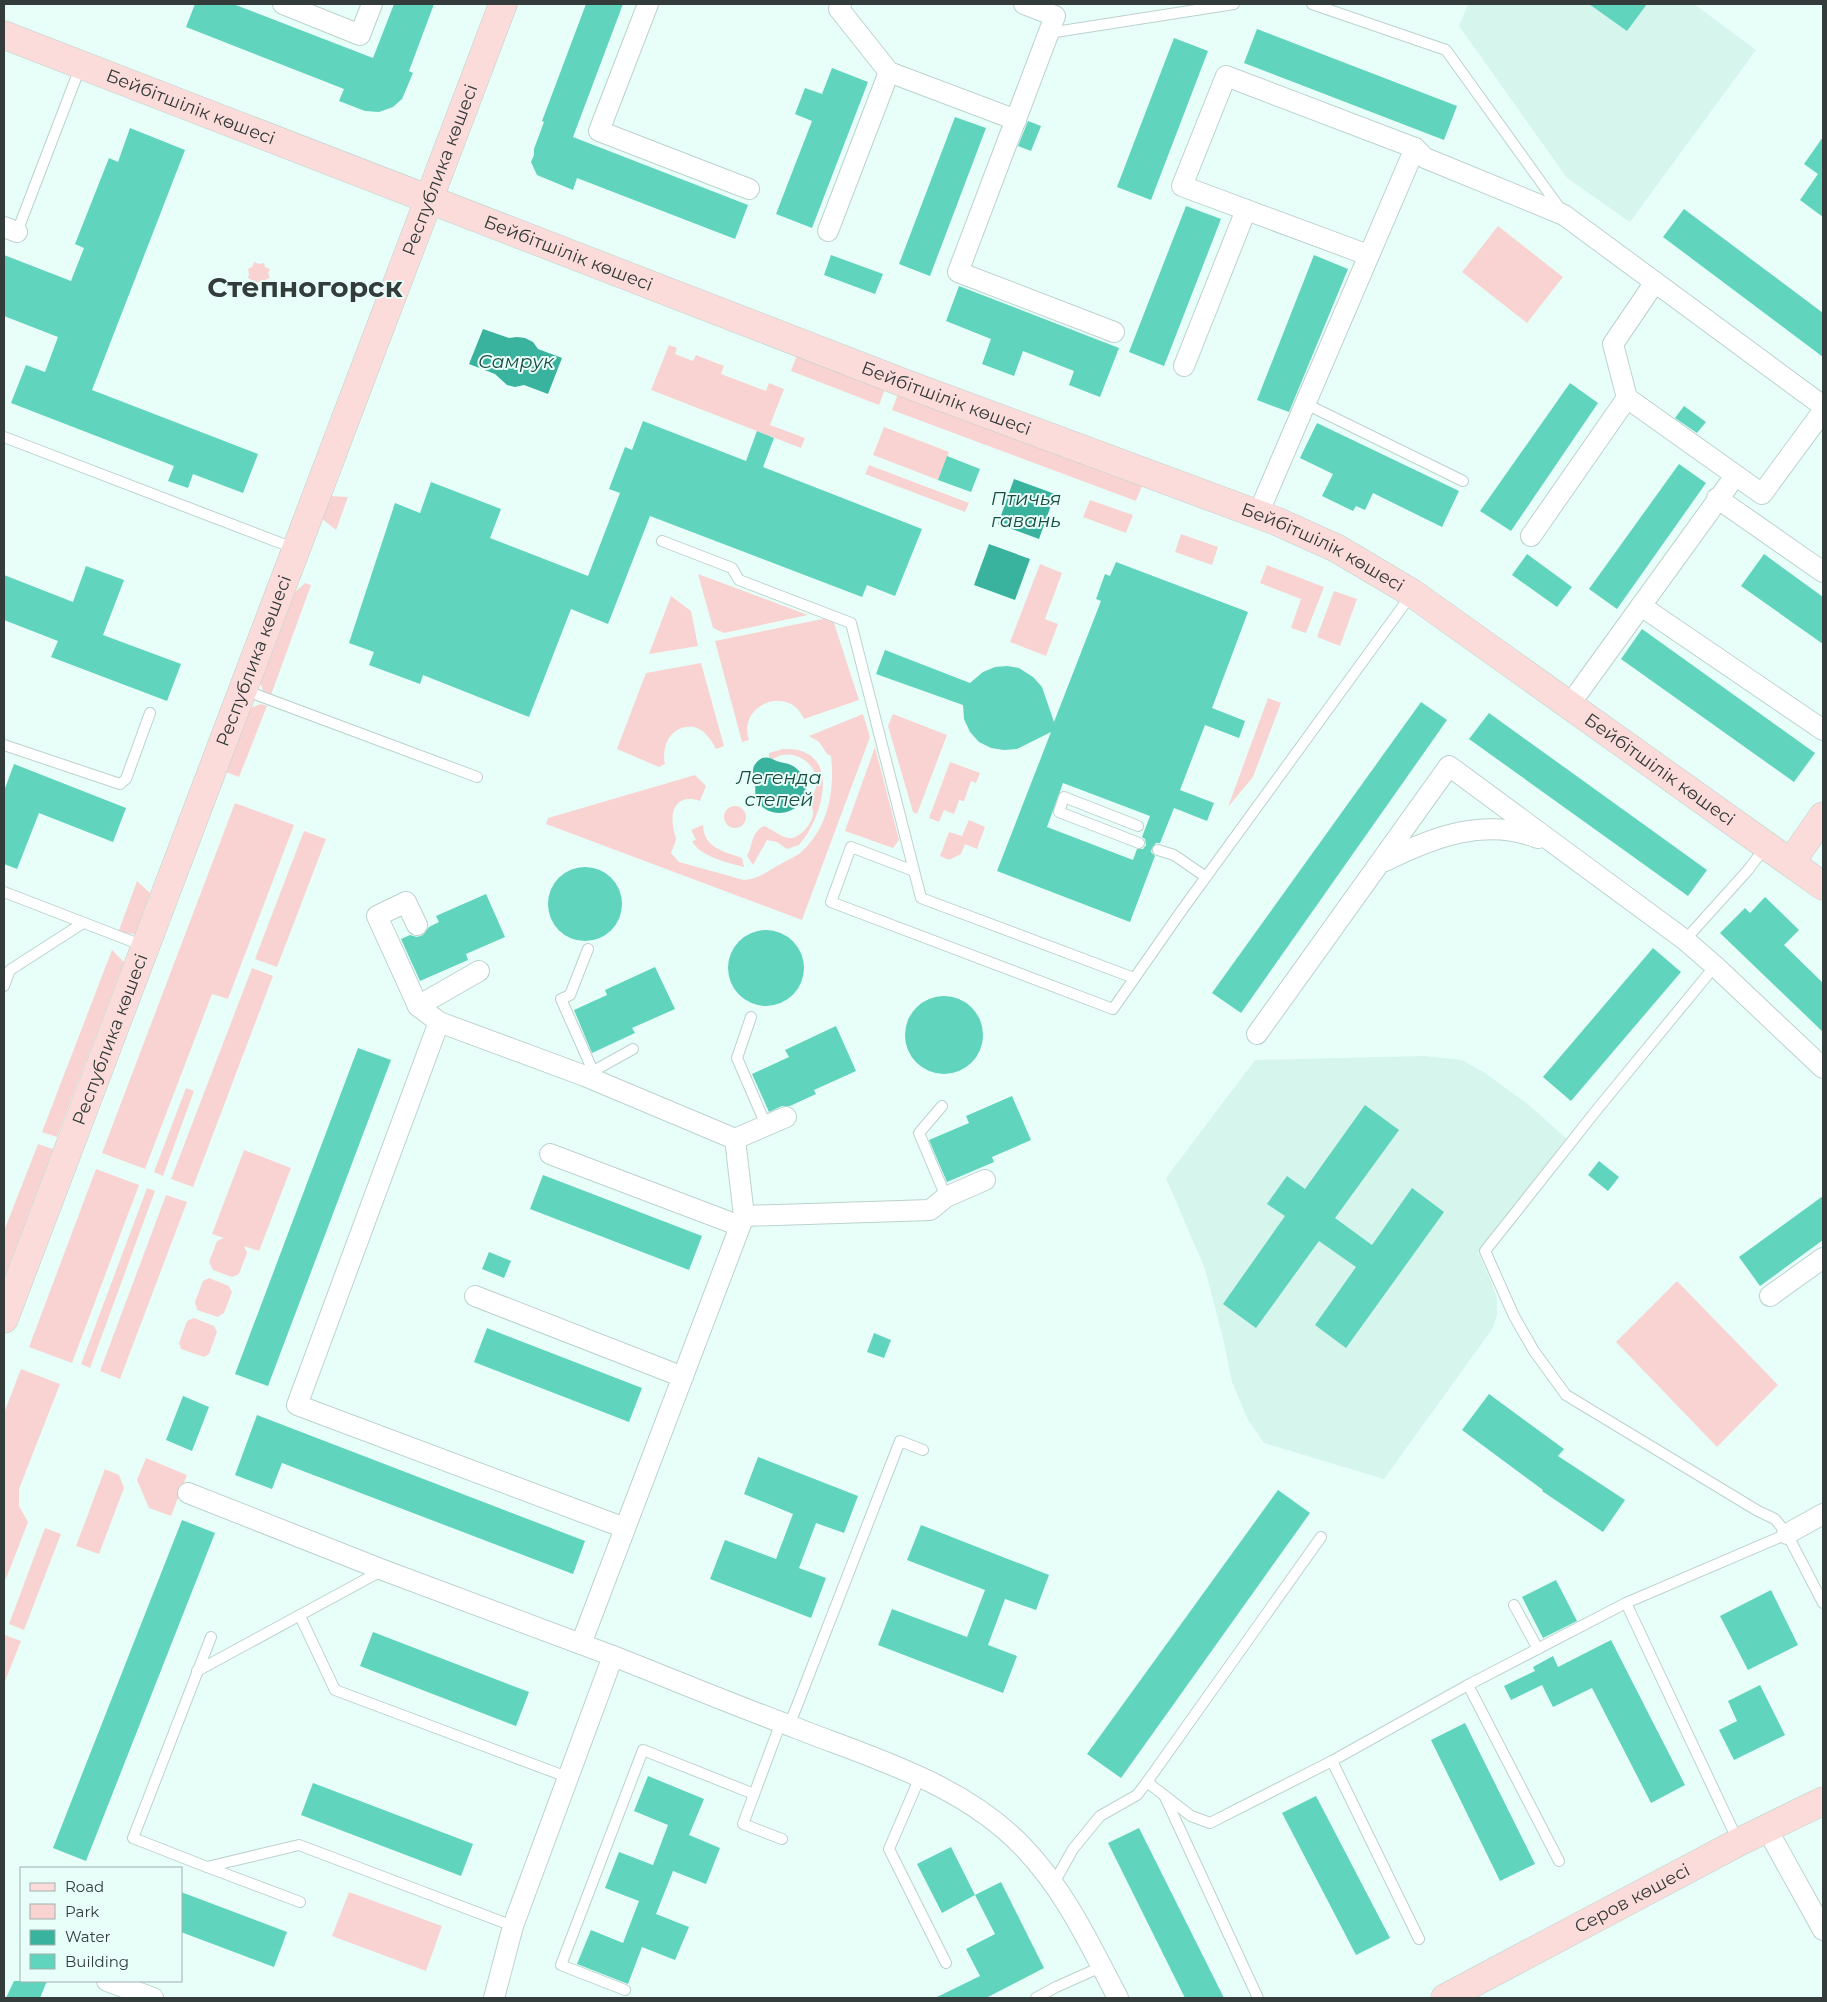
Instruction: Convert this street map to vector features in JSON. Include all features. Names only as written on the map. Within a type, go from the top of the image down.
[{"type":"street","points":[[283,4],[360,35],[372,4]]},
{"type":"street","name":"Республика көшесі","points":[[4,1319],[503,4]]},
{"type":"street","points":[[648,4],[599,131],[749,189]]},
{"type":"street","points":[[841,4],[839,9],[889,72],[1016,120]]},
{"type":"street","points":[[1024,4],[1055,16],[958,272],[1114,332]]},
{"type":"street","name":"Бейбітшілік көшесі","points":[[4,35],[904,383],[1258,514],[1336,548],[1412,593],[1823,886]]},
{"type":"street","points":[[828,231],[889,72]]},
{"type":"street","points":[[1368,255],[1182,186],[1226,76],[1415,148],[1425,158],[1564,215],[1823,406]]},
{"type":"street","points":[[1258,514],[1270,482],[1306,404],[1415,148]]},
{"type":"street","points":[[1184,366],[1246,210]]},
{"type":"street","points":[[1655,282],[1613,344],[1627,398],[1762,494],[1823,411]]},
{"type":"street","points":[[1531,536],[1627,398]]},
{"type":"street","points":[[1570,704],[1735,476]]},
{"type":"street","points":[[1718,498],[1823,572]]},
{"type":"street","points":[[1641,606],[1823,730]]},
{"type":"street","points":[[1257,1034],[1449,766],[1684,940],[1715,966],[1823,1068]]},
{"type":"street","points":[[1791,862],[1823,816]]},
{"type":"street","points":[[1381,862],[1410,848],[1443,836],[1486,828],[1511,830],[1556,845]]},
{"type":"street","points":[[417,925],[406,902],[377,916],[418,1006],[439,1022],[589,1074],[735,1139],[786,1117]]},
{"type":"street","points":[[418,1006],[479,971]]},
{"type":"street","points":[[439,1022],[297,1405],[624,1528]]},
{"type":"street","points":[[581,1644],[742,1221],[735,1139]]},
{"type":"street","points":[[550,1154],[742,1221],[930,1210],[946,1197],[985,1180]]},
{"type":"street","points":[[1770,1296],[1823,1258]]},
{"type":"street","points":[[475,1296],[683,1377]]},
{"type":"street","points":[[188,1493],[383,1570],[613,1656],[920,1777],[951,1791],[986,1814],[1024,1847],[1054,1883],[1075,1916],[1118,1998]]},
{"type":"street","points":[[1787,1534],[1820,1519]]},
{"type":"street","points":[[494,1998],[513,1926],[613,1656]]},
{"type":"street","name":"Серов көшесі","points":[[1445,1998],[1739,1842],[1823,1801]]},
{"type":"street","points":[[1767,1829],[1823,1930]]},
{"type":"street","points":[[110,1982],[153,1998]]},
{"type":"lane","points":[[1049,33],[1234,4]]},
{"type":"lane","points":[[1312,4],[1446,50],[1564,215]]},
{"type":"lane","points":[[8,231],[81,64]]},
{"type":"lane","points":[[1306,404],[1462,481]]},
{"type":"lane","points":[[4,437],[297,549]]},
{"type":"lane","points":[[662,541],[732,568],[739,580],[851,623],[921,898],[1134,978]]},
{"type":"lane","points":[[914,872],[851,847],[831,902],[1113,1009],[1206,877],[1412,593]]},
{"type":"lane","points":[[243,690],[477,777]]},
{"type":"lane","points":[[4,745],[120,784],[126,779],[150,713]]},
{"type":"lane","points":[[1138,826],[1064,797],[1059,812],[1139,843]]},
{"type":"lane","points":[[1684,940],[1748,870],[1766,845]]},
{"type":"lane","points":[[1158,850],[1174,855],[1206,877]]},
{"type":"lane","points":[[4,892],[145,947]]},
{"type":"lane","points":[[4,986],[10,970],[83,923]]},
{"type":"lane","points":[[588,949],[570,995],[561,999],[589,1074],[633,1050]]},
{"type":"lane","points":[[1715,966],[1485,1251],[1514,1316],[1534,1351],[1566,1395],[1758,1511],[1776,1519],[1787,1534],[1823,1603]]},
{"type":"lane","points":[[751,1017],[737,1058],[766,1125]]},
{"type":"lane","points":[[942,1106],[919,1133],[946,1197]]},
{"type":"lane","points":[[782,1838],[743,1824],[900,1441],[922,1450]]},
{"type":"lane","points":[[1147,1782],[1191,1816],[1210,1822],[1332,1760],[1468,1685],[1626,1603],[1787,1534]]},
{"type":"lane","points":[[1054,1883],[1073,1849],[1100,1816],[1137,1795],[1321,1537]]},
{"type":"lane","points":[[197,1671],[383,1570]]},
{"type":"lane","points":[[1626,1603],[1739,1842]]},
{"type":"lane","points":[[1514,1604],[1538,1649]]},
{"type":"lane","points":[[300,1616],[335,1690],[567,1777]]},
{"type":"lane","points":[[211,1637],[133,1838],[300,1902]]},
{"type":"lane","points":[[1468,1685],[1559,1861]]},
{"type":"lane","points":[[625,1990],[561,1965],[643,1750],[754,1794]]},
{"type":"lane","points":[[1332,1760],[1419,1939]]},
{"type":"lane","points":[[920,1777],[889,1849],[946,1963]]},
{"type":"lane","points":[[1164,1795],[1258,1998]]},
{"type":"lane","points":[[207,1867],[299,1845],[513,1926]]},
{"type":"lane","points":[[1036,1998],[1101,1967]]},
{"type":"shaded area","points":[[1468,4],[1694,4],[1756,50],[1630,222],[1567,178],[1459,26]]},
{"type":"shaded area","points":[[1424,1056],[1462,1060],[1485,1073],[1529,1105],[1569,1141],[1478,1252],[1497,1299],[1497,1314],[1493,1328],[1384,1479],[1264,1443],[1248,1420],[1232,1382],[1205,1269],[1166,1178],[1255,1060]]},
{"type":"green space","points":[[1498,226],[1563,277],[1527,323],[1462,272]]},
{"type":"green space","points":[[254,262],[264,263],[265,267],[270,269],[268,273],[270,278],[265,280],[264,284],[259,282],[254,284],[248,278],[248,269],[252,267]]},
{"type":"green space","points":[[669,345],[677,348],[675,354],[693,361],[696,355],[724,366],[721,374],[766,391],[769,383],[784,389],[770,425],[805,438],[801,448],[651,390]]},
{"type":"green space","points":[[797,355],[885,389],[879,405],[791,371]]},
{"type":"green space","points":[[898,394],[1142,486],[1136,501],[892,410]]},
{"type":"green space","points":[[884,427],[949,452],[938,480],[873,455]]},
{"type":"green space","points":[[869,465],[969,503],[965,512],[865,474]]},
{"type":"green space","points":[[331,496],[348,497],[336,530],[322,519]]},
{"type":"green space","points":[[1090,500],[1133,515],[1126,533],[1083,517]]},
{"type":"green space","points":[[1181,534],[1218,547],[1212,565],[1175,552]]},
{"type":"green space","points":[[1040,564],[1062,573],[1045,619],[1058,624],[1046,656],[1010,642]]},
{"type":"green space","points":[[1267,565],[1324,587],[1306,633],[1291,628],[1301,599],[1260,583]]},
{"type":"green space","points":[[698,574],[808,615],[724,633],[713,628]]},
{"type":"green space","points":[[305,583],[311,585],[271,695],[264,693],[260,683],[293,594]]},
{"type":"green space","points":[[1334,591],[1357,599],[1340,646],[1317,637]]},
{"type":"green space","points":[[671,596],[691,611],[698,646],[649,654]]},
{"type":"green space","points":[[832,617],[859,700],[804,719],[797,708],[787,702],[766,703],[757,708],[750,717],[747,727],[749,740],[742,742],[715,641]]},
{"type":"green space","points":[[701,663],[724,746],[716,749],[701,730],[694,727],[686,727],[679,729],[669,738],[665,750],[665,764],[659,767],[617,749],[646,673]]},
{"type":"green space","points":[[1268,698],[1281,703],[1253,777],[1228,807]]},
{"type":"green space","points":[[261,704],[267,706],[239,777],[226,772],[250,708]]},
{"type":"green space","points":[[863,714],[870,737],[802,920],[546,824],[548,818],[695,775],[706,786],[700,801],[687,799],[678,803],[675,807],[672,819],[676,840],[671,853],[679,862],[744,880],[753,878],[766,873],[799,854],[817,833],[823,821],[832,783],[831,756],[827,754],[819,742],[809,736]]},
{"type":"green space","points":[[893,714],[947,735],[917,814],[913,812],[888,726]]},
{"type":"green space","points":[[875,747],[899,840],[893,848],[845,831]]},
{"type":"green space","points":[[783,749],[802,751],[814,759],[821,771],[823,785],[821,802],[808,833],[799,845],[787,849],[777,842],[767,840],[753,865],[747,856],[754,835],[760,829],[764,826],[782,836],[793,838],[806,829],[813,815],[811,801],[817,781],[812,767],[794,755],[769,758],[769,753]]},
{"type":"green space","points":[[950,762],[980,773],[976,783],[971,781],[964,801],[959,800],[954,814],[944,810],[939,822],[929,818]]},
{"type":"green space","points":[[235,803],[294,825],[228,999],[212,994],[145,1169],[102,1153]]},
{"type":"green space","points":[[735,806],[743,809],[746,817],[743,825],[735,828],[727,825],[724,817],[727,809]]},
{"type":"green space","points":[[969,820],[985,827],[977,849],[965,844],[961,854],[949,860],[940,856],[949,832],[962,836]]},
{"type":"green space","points":[[703,825],[704,833],[711,844],[722,851],[742,858],[744,867],[707,855],[696,846],[692,841],[696,840],[691,830]]},
{"type":"green space","points":[[304,831],[326,839],[277,967],[255,959]]},
{"type":"green space","points":[[137,881],[150,893],[135,934],[118,933]]},
{"type":"green space","points":[[112,950],[124,962],[57,1137],[42,1132]]},
{"type":"green space","points":[[252,968],[273,976],[193,1187],[171,1179]]},
{"type":"green space","points":[[186,1088],[194,1091],[163,1176],[154,1172]]},
{"type":"green space","points":[[38,1144],[53,1149],[4,1278],[4,1231]]},
{"type":"green space","points":[[244,1150],[291,1168],[259,1251],[244,1246],[247,1253],[239,1274],[232,1277],[213,1270],[209,1262],[217,1241],[224,1238],[212,1234]]},
{"type":"green space","points":[[96,1169],[139,1185],[72,1363],[29,1347]]},
{"type":"green space","points":[[147,1188],[155,1191],[90,1368],[81,1364]]},
{"type":"green space","points":[[166,1195],[187,1202],[120,1379],[100,1371]]},
{"type":"green space","points":[[209,1278],[229,1286],[232,1292],[224,1313],[218,1317],[197,1310],[195,1302],[203,1281]]},
{"type":"green space","points":[[1677,1281],[1778,1385],[1717,1447],[1616,1342]]},
{"type":"green space","points":[[194,1318],[214,1326],[217,1332],[209,1354],[204,1357],[181,1349],[179,1343],[187,1321]]},
{"type":"green space","points":[[21,1369],[60,1384],[19,1489],[19,1506],[28,1522],[6,1579],[4,1579],[4,1413]]},
{"type":"green space","points":[[146,1458],[187,1475],[171,1516],[149,1508],[137,1480]]},
{"type":"green space","points":[[105,1469],[119,1475],[124,1488],[99,1554],[76,1546]]},
{"type":"green space","points":[[45,1528],[61,1534],[24,1630],[9,1624]]},
{"type":"green space","points":[[5,1635],[21,1641],[4,1684],[4,1638]]},
{"type":"green space","points":[[349,1892],[442,1926],[426,1971],[332,1936]]},
{"type":"water","name":"Самрук","points":[[483,329],[509,338],[525,338],[533,342],[538,349],[562,358],[548,394],[524,385],[515,387],[507,385],[495,374],[469,364]]},
{"type":"water","name":"Птичья гавань","points":[[1014,479],[1055,494],[1039,539],[998,524]]},
{"type":"water","name":"Птичья гавань","points":[[989,544],[1030,559],[1015,600],[974,585]]},
{"type":"water","name":"Легенда степей","points":[[762,758],[790,764],[802,776],[805,785],[804,796],[802,801],[792,810],[779,813],[772,812],[761,806],[757,800],[753,768]]},
{"type":"building","points":[[195,4],[233,4],[373,58],[394,4],[434,4],[409,71],[413,73],[402,99],[393,107],[379,112],[365,111],[339,101],[344,89],[186,27]]},
{"type":"building","points":[[586,4],[623,4],[573,137],[748,205],[735,239],[577,178],[573,190],[537,175],[531,162],[544,122],[542,121]]},
{"type":"building","points":[[1589,4],[1647,4],[1627,31]]},
{"type":"building","points":[[1257,29],[1457,106],[1444,140],[1244,63]]},
{"type":"building","points":[[1174,38],[1208,51],[1151,200],[1117,187]]},
{"type":"building","points":[[832,68],[868,82],[812,228],[776,214],[812,121],[795,114],[805,88],[822,94]]},
{"type":"building","points":[[955,117],[986,128],[930,276],[899,264]]},
{"type":"building","points":[[1028,121],[1041,126],[1031,151],[1018,146]]},
{"type":"building","points":[[130,128],[185,150],[92,390],[258,454],[243,493],[193,474],[188,488],[168,481],[174,466],[11,403],[26,365],[45,372],[58,337],[4,316],[4,255],[71,281],[84,248],[75,244],[109,158],[118,162]]},
{"type":"building","points":[[1823,137],[1823,217],[1800,200],[1818,174],[1804,164]]},
{"type":"building","points":[[1186,206],[1221,219],[1164,366],[1129,352]]},
{"type":"building","points":[[1684,209],[1823,313],[1823,357],[1663,237]]},
{"type":"building","points":[[831,255],[883,274],[875,294],[824,275]]},
{"type":"building","points":[[1314,255],[1348,269],[1289,412],[1257,400]]},
{"type":"building","points":[[959,286],[1119,348],[1100,397],[1069,385],[1074,371],[1023,351],[1014,376],[982,364],[991,339],[946,321]]},
{"type":"building","points":[[1570,383],[1598,403],[1511,531],[1480,511]]},
{"type":"building","points":[[1684,406],[1706,422],[1697,433],[1675,418]]},
{"type":"building","points":[[643,421],[746,461],[757,431],[774,438],[763,467],[922,529],[895,596],[867,585],[862,597],[650,516],[608,624],[571,609],[529,717],[423,675],[420,684],[369,665],[374,652],[349,643],[395,503],[420,513],[431,482],[501,509],[490,538],[588,576],[620,493],[609,489],[625,447],[632,450]]},
{"type":"building","points":[[1317,423],[1459,491],[1442,527],[1373,493],[1365,510],[1356,506],[1353,511],[1322,496],[1333,474],[1300,458]]},
{"type":"building","points":[[947,456],[980,469],[971,492],[938,480]]},
{"type":"building","points":[[1679,464],[1706,483],[1617,609],[1589,589]]},
{"type":"building","points":[[1527,554],[1572,587],[1557,607],[1512,575]]},
{"type":"building","points":[[1764,554],[1823,597],[1823,644],[1741,586]]},
{"type":"building","points":[[1116,562],[1248,612],[1212,708],[1245,721],[1239,738],[1205,725],[1180,790],[1214,803],[1207,821],[1174,808],[1160,843],[1156,843],[1152,848],[1151,852],[1155,856],[1130,922],[997,871],[1051,732],[1017,749],[991,748],[979,742],[970,732],[964,719],[963,705],[876,674],[885,650],[970,683],[983,672],[995,667],[1019,668],[1033,677],[1042,687],[1054,722],[1101,601],[1096,599],[1105,574],[1110,576]],"holes":[[[1063,783],[1150,816],[1142,837],[1145,839],[1146,845],[1143,849],[1137,849],[1133,860],[1047,827]]]},
{"type":"building","points":[[86,566],[124,580],[103,635],[181,664],[167,701],[51,657],[58,641],[4,620],[4,575],[73,602]]},
{"type":"building","points":[[1642,629],[1815,753],[1794,782],[1621,659]]},
{"type":"building","points":[[1421,702],[1447,720],[1241,1013],[1212,993]]},
{"type":"building","points":[[1489,713],[1707,870],[1688,896],[1469,739]]},
{"type":"building","points":[[14,764],[126,808],[113,842],[39,813],[17,869],[4,864],[4,791]]},
{"type":"building","points":[[578,867],[592,867],[606,873],[616,883],[622,897],[622,911],[616,925],[606,935],[592,941],[578,941],[564,935],[554,925],[548,911],[548,897],[554,883],[564,873]]},
{"type":"building","points":[[486,894],[505,937],[466,954],[468,960],[420,981],[401,939],[410,935],[417,937],[423,935],[429,927],[439,922],[436,916]]},
{"type":"building","points":[[1765,897],[1799,930],[1784,945],[1823,983],[1823,1032],[1720,933],[1745,908],[1750,913]]},
{"type":"building","points":[[759,930],[773,930],[787,936],[798,947],[804,961],[801,983],[793,995],[773,1006],[759,1006],[745,1000],[734,989],[728,975],[728,961],[734,947],[745,936]]},
{"type":"building","points":[[1653,948],[1681,972],[1571,1101],[1543,1077]]},
{"type":"building","points":[[655,967],[675,1009],[632,1028],[635,1033],[592,1053],[574,1010],[607,995],[605,990]]},
{"type":"building","points":[[944,996],[959,999],[976,1013],[980,1020],[983,1035],[980,1050],[966,1067],[959,1071],[944,1074],[929,1071],[912,1057],[908,1050],[905,1035],[908,1020],[922,1003],[929,999]]},
{"type":"building","points":[[836,1026],[856,1071],[814,1090],[816,1094],[790,1106],[782,1106],[769,1112],[752,1074],[789,1057],[785,1050]]},
{"type":"building","points":[[358,1048],[391,1060],[268,1386],[235,1374]]},
{"type":"building","points":[[1012,1096],[1031,1140],[992,1157],[994,1162],[947,1182],[929,1140],[969,1123],[966,1116]]},
{"type":"building","points":[[1365,1105],[1399,1130],[1335,1218],[1372,1245],[1412,1188],[1444,1212],[1346,1348],[1315,1325],[1356,1267],[1319,1241],[1256,1328],[1223,1304],[1285,1216],[1267,1204],[1287,1176],[1305,1189]]},
{"type":"building","points":[[1599,1161],[1619,1177],[1608,1191],[1588,1175]]},
{"type":"building","points":[[543,1175],[702,1236],[689,1270],[530,1209]]},
{"type":"building","points":[[1823,1196],[1823,1240],[1760,1286],[1739,1257]]},
{"type":"building","points":[[489,1252],[511,1261],[504,1278],[482,1269]]},
{"type":"building","points":[[487,1328],[642,1388],[629,1422],[474,1362]]},
{"type":"building","points":[[874,1333],[891,1340],[884,1358],[867,1352]]},
{"type":"building","points":[[1489,1394],[1564,1449],[1558,1456],[1625,1500],[1603,1532],[1542,1491],[1462,1430]]},
{"type":"building","points":[[183,1396],[209,1407],[192,1451],[166,1440]]},
{"type":"building","points":[[257,1415],[585,1541],[573,1574],[282,1463],[272,1489],[235,1475]]},
{"type":"building","points":[[758,1457],[858,1496],[844,1533],[816,1523],[799,1568],[826,1578],[811,1618],[710,1579],[725,1540],[776,1559],[793,1514],[744,1494]]},
{"type":"building","points":[[1278,1490],[1310,1513],[1121,1778],[1087,1754]]},
{"type":"building","points":[[182,1520],[215,1533],[86,1861],[53,1848]]},
{"type":"building","points":[[921,1525],[1049,1575],[1036,1610],[1005,1599],[988,1645],[1017,1656],[1003,1693],[878,1645],[892,1609],[967,1637],[985,1590],[907,1560]]},
{"type":"building","points":[[1556,1580],[1577,1621],[1543,1638],[1522,1597]]},
{"type":"building","points":[[1771,1590],[1798,1645],[1748,1670],[1720,1616]]},
{"type":"building","points":[[373,1632],[529,1692],[516,1726],[360,1666]]},
{"type":"building","points":[[1611,1640],[1685,1785],[1651,1803],[1592,1688],[1553,1707],[1542,1685],[1511,1700],[1504,1686],[1535,1671],[1533,1667],[1553,1656],[1558,1667]]},
{"type":"building","points":[[1760,1685],[1785,1735],[1734,1760],[1719,1730],[1737,1721],[1728,1701]]},
{"type":"building","points":[[1465,1723],[1535,1864],[1500,1881],[1431,1740]]},
{"type":"building","points":[[648,1776],[704,1799],[689,1835],[720,1848],[706,1884],[673,1871],[656,1914],[689,1927],[675,1960],[642,1947],[628,1984],[577,1964],[591,1930],[623,1943],[639,1901],[605,1888],[619,1852],[653,1865],[668,1825],[634,1811]]},
{"type":"building","points":[[313,1783],[473,1844],[461,1876],[301,1815]]},
{"type":"building","points":[[1316,1796],[1390,1938],[1356,1955],[1282,1813]]},
{"type":"building","points":[[1139,1828],[1224,1998],[1185,1998],[1108,1843]]},
{"type":"building","points":[[951,1847],[975,1895],[942,1913],[917,1864]]},
{"type":"building","points":[[1001,1882],[1044,1968],[986,1998],[935,1998],[980,1976],[966,1949],[995,1934],[975,1895]]},
{"type":"building","points":[[182,1892],[287,1932],[274,1967],[182,1932]]},
{"type":"building","points":[[14,1981],[47,1982],[40,1998],[6,1998]]},
{"type":"district","name":"Степногорск","points":[[305,287]]}]
